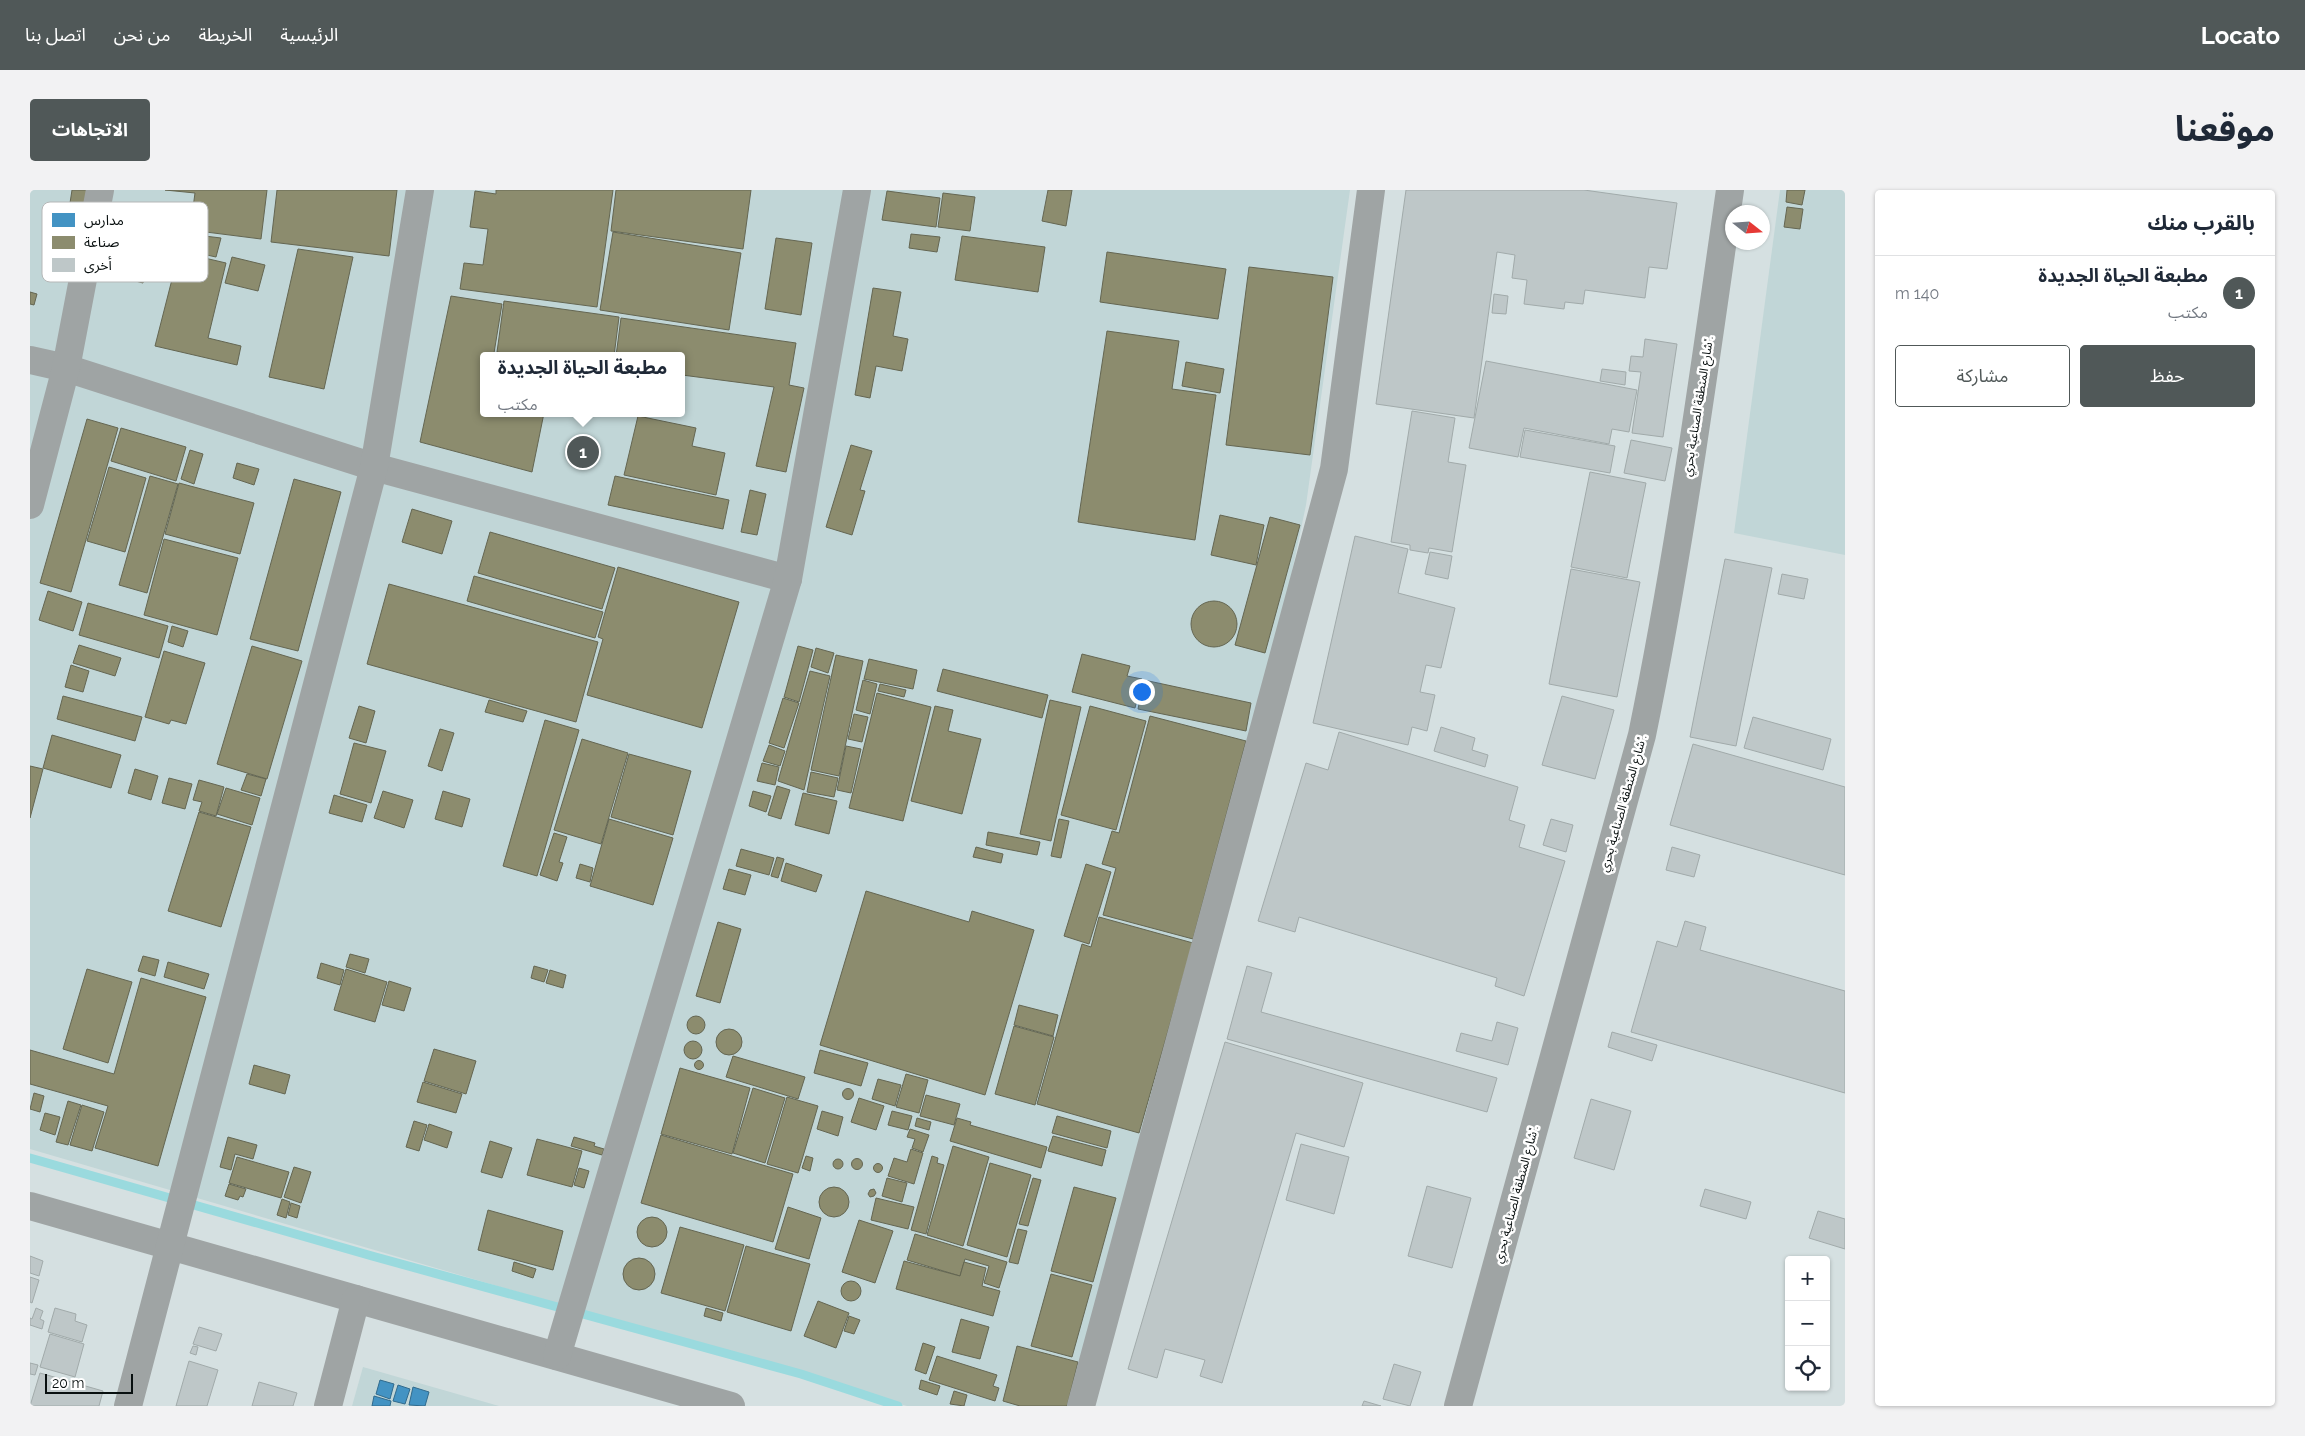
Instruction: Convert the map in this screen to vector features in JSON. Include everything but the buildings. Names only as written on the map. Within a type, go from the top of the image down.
[{"type":"street","points":[[128,1406],[374,467],[420,190]]},
{"type":"street","points":[[557,1356],[788,579],[857,190]]},
{"type":"street","points":[[1081,1406],[1334,469],[1371,190]]},
{"type":"street","name":"شارع المنطقة الصناعية بحري\".","points":[[1458,1406],[1642,735],[1659,652],[1679,531],[1730,190]]},
{"type":"street","points":[[30,505],[66,368],[82,282]]},
{"type":"street","points":[[30,360],[66,368],[374,467],[788,579]]},
{"type":"street","points":[[30,1206],[731,1406]]},
{"type":"street","points":[[328,1406],[356,1299]]},
{"type":"shaded area","points":[[30,190],[1350,190],[1306,505],[1254,753],[1084,1406],[907,1406],[30,1149]]},
{"type":"shaded area","points":[[1780,190],[1845,190],[1845,555],[1734,533]]},
{"type":"shaded area","points":[[363,1367],[499,1406],[352,1406]]},
{"type":"waterway","points":[[30,1158],[372,1256],[801,1374],[898,1406]]},
{"type":"place","name":"مطبعة الحياة الجديدة","points":[[583,452]]}]
